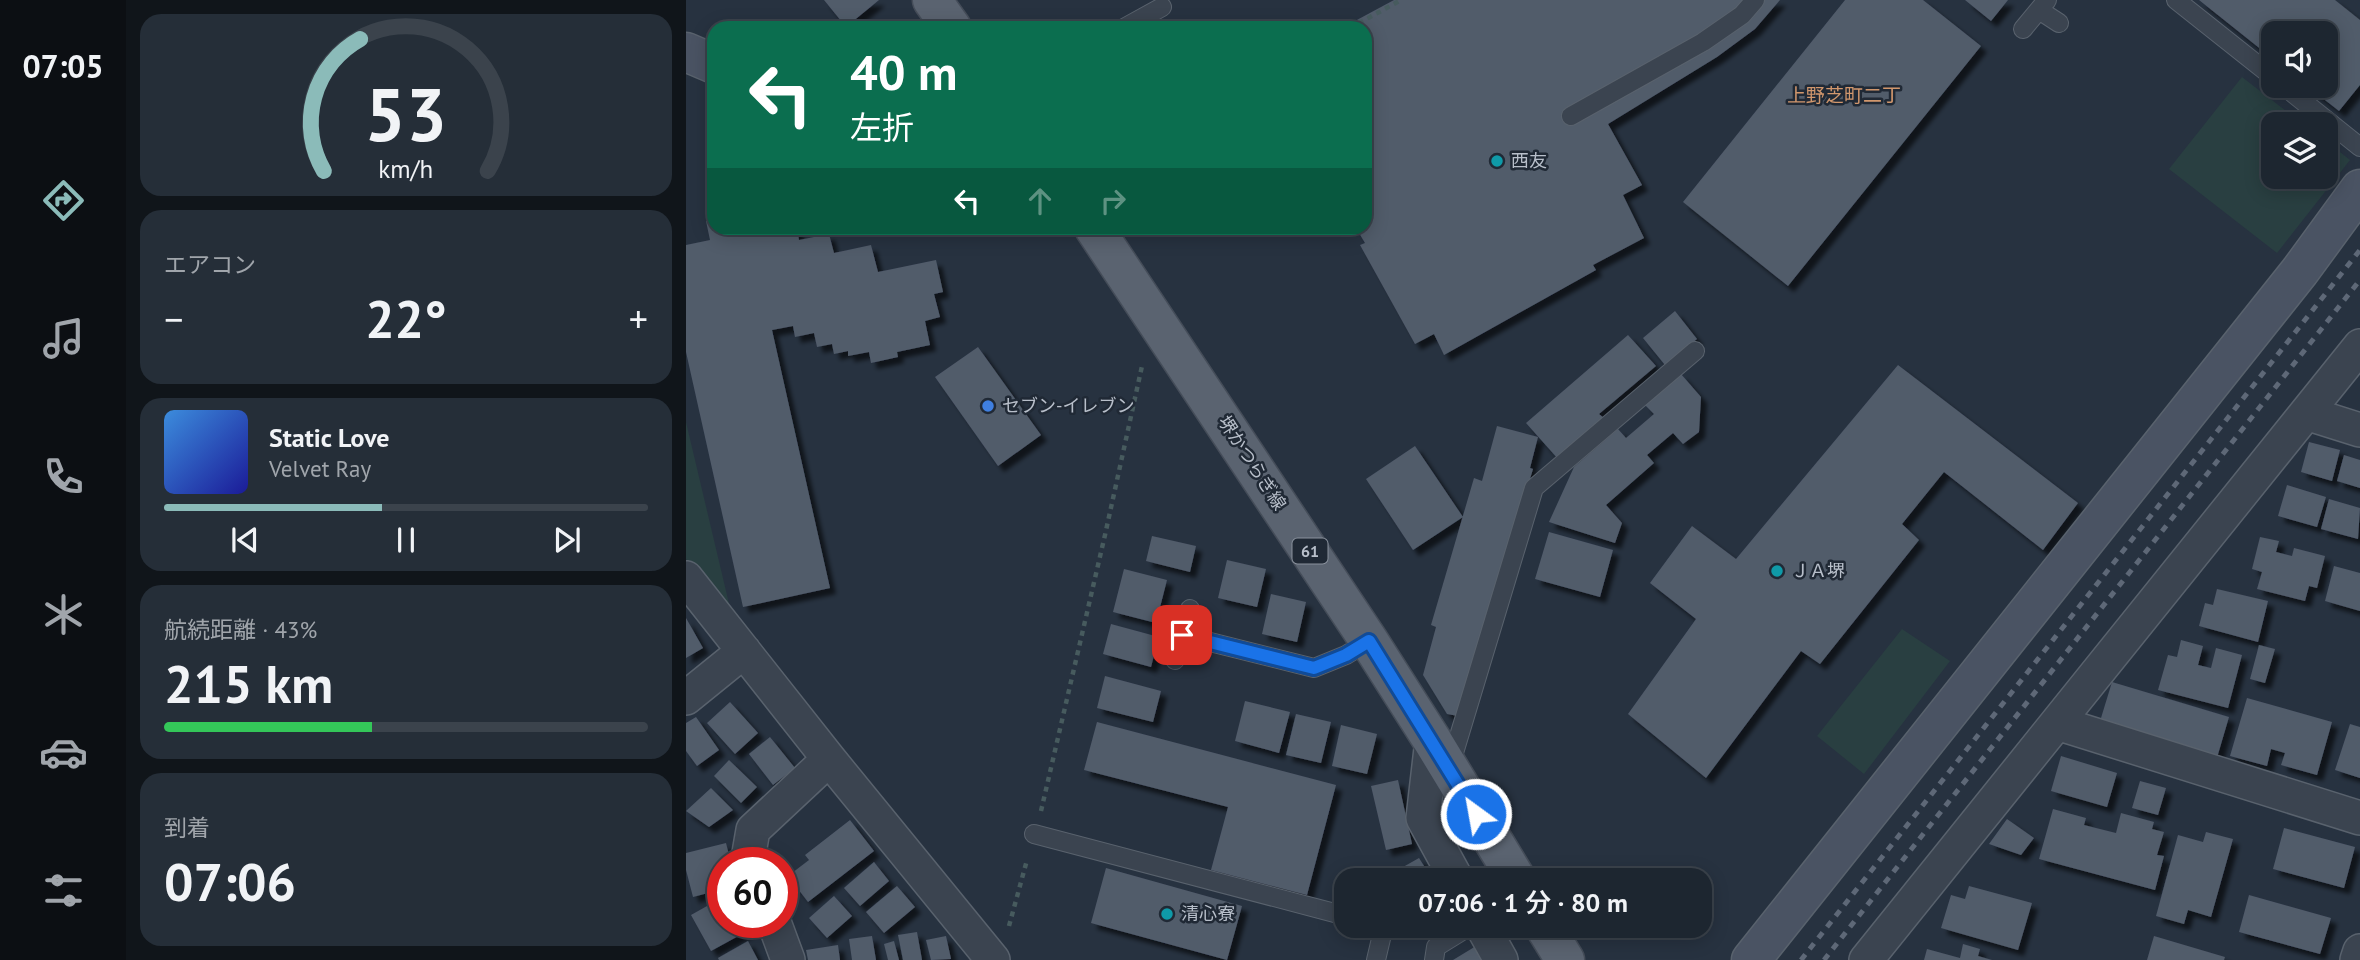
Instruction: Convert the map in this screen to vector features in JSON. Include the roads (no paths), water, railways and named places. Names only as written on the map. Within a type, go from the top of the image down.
[{"type":"main road","points":[[932,0],[947,21]]},
{"type":"main road","name":"堺かつらぎ線","points":[[1099,235],[1369,641],[1510,868]]},
{"type":"main road","points":[[1551,938],[1565,960]]},
{"type":"street","points":[[686,52],[707,61]]},
{"type":"street","points":[[1751,960],[2300,271],[2360,189]]},
{"type":"street","points":[[1866,960],[2360,346]]},
{"type":"street","points":[[2306,413],[2360,430]]},
{"type":"street","points":[[686,578],[829,759],[1000,947]]},
{"type":"street","points":[[686,698],[744,651]]},
{"type":"street","points":[[2057,723],[2360,818]]},
{"type":"street","points":[[1440,755],[1423,818],[1450,868]]},
{"type":"street","points":[[750,847],[753,830],[829,759]]},
{"type":"street","points":[[780,938],[788,960]]},
{"type":"street","points":[[1489,938],[1501,960]]},
{"type":"street","points":[[2357,960],[2360,951]]},
{"type":"lane","points":[[1571,116],[1703,42],[1742,15],[1755,0]]},
{"type":"lane","points":[[2176,0],[2261,67]]},
{"type":"lane","points":[[2023,29],[2043,5],[2059,23]]},
{"type":"lane","points":[[1137,21],[1163,7]]},
{"type":"lane","points":[[2299,98],[2360,147]]},
{"type":"lane","points":[[1440,755],[1534,488],[1695,351]]},
{"type":"lane","points":[[1175,660],[1190,609]]},
{"type":"lane","points":[[1182,635],[1314,668],[1346,655],[1369,641]]},
{"type":"lane","points":[[1034,834],[1334,913]]},
{"type":"lane","points":[[1376,960],[1381,938]]},
{"type":"lane","points":[[1434,960],[1436,947],[1451,938]]},
{"type":"railway","points":[[1801,960],[2360,250]]},
{"type":"railway","points":[[1824,960],[2360,280]]},
{"type":"place","name":"西友","points":[[1497,161]]},
{"type":"place","name":"セブン-イレブン","points":[[988,406]]},
{"type":"place","name":"ＪＡ堺","points":[[1777,571]]},
{"type":"place","name":"清心寮","points":[[1167,914]]},
{"type":"district","name":"上野芝町二丁","points":[[1844,95]]}]
